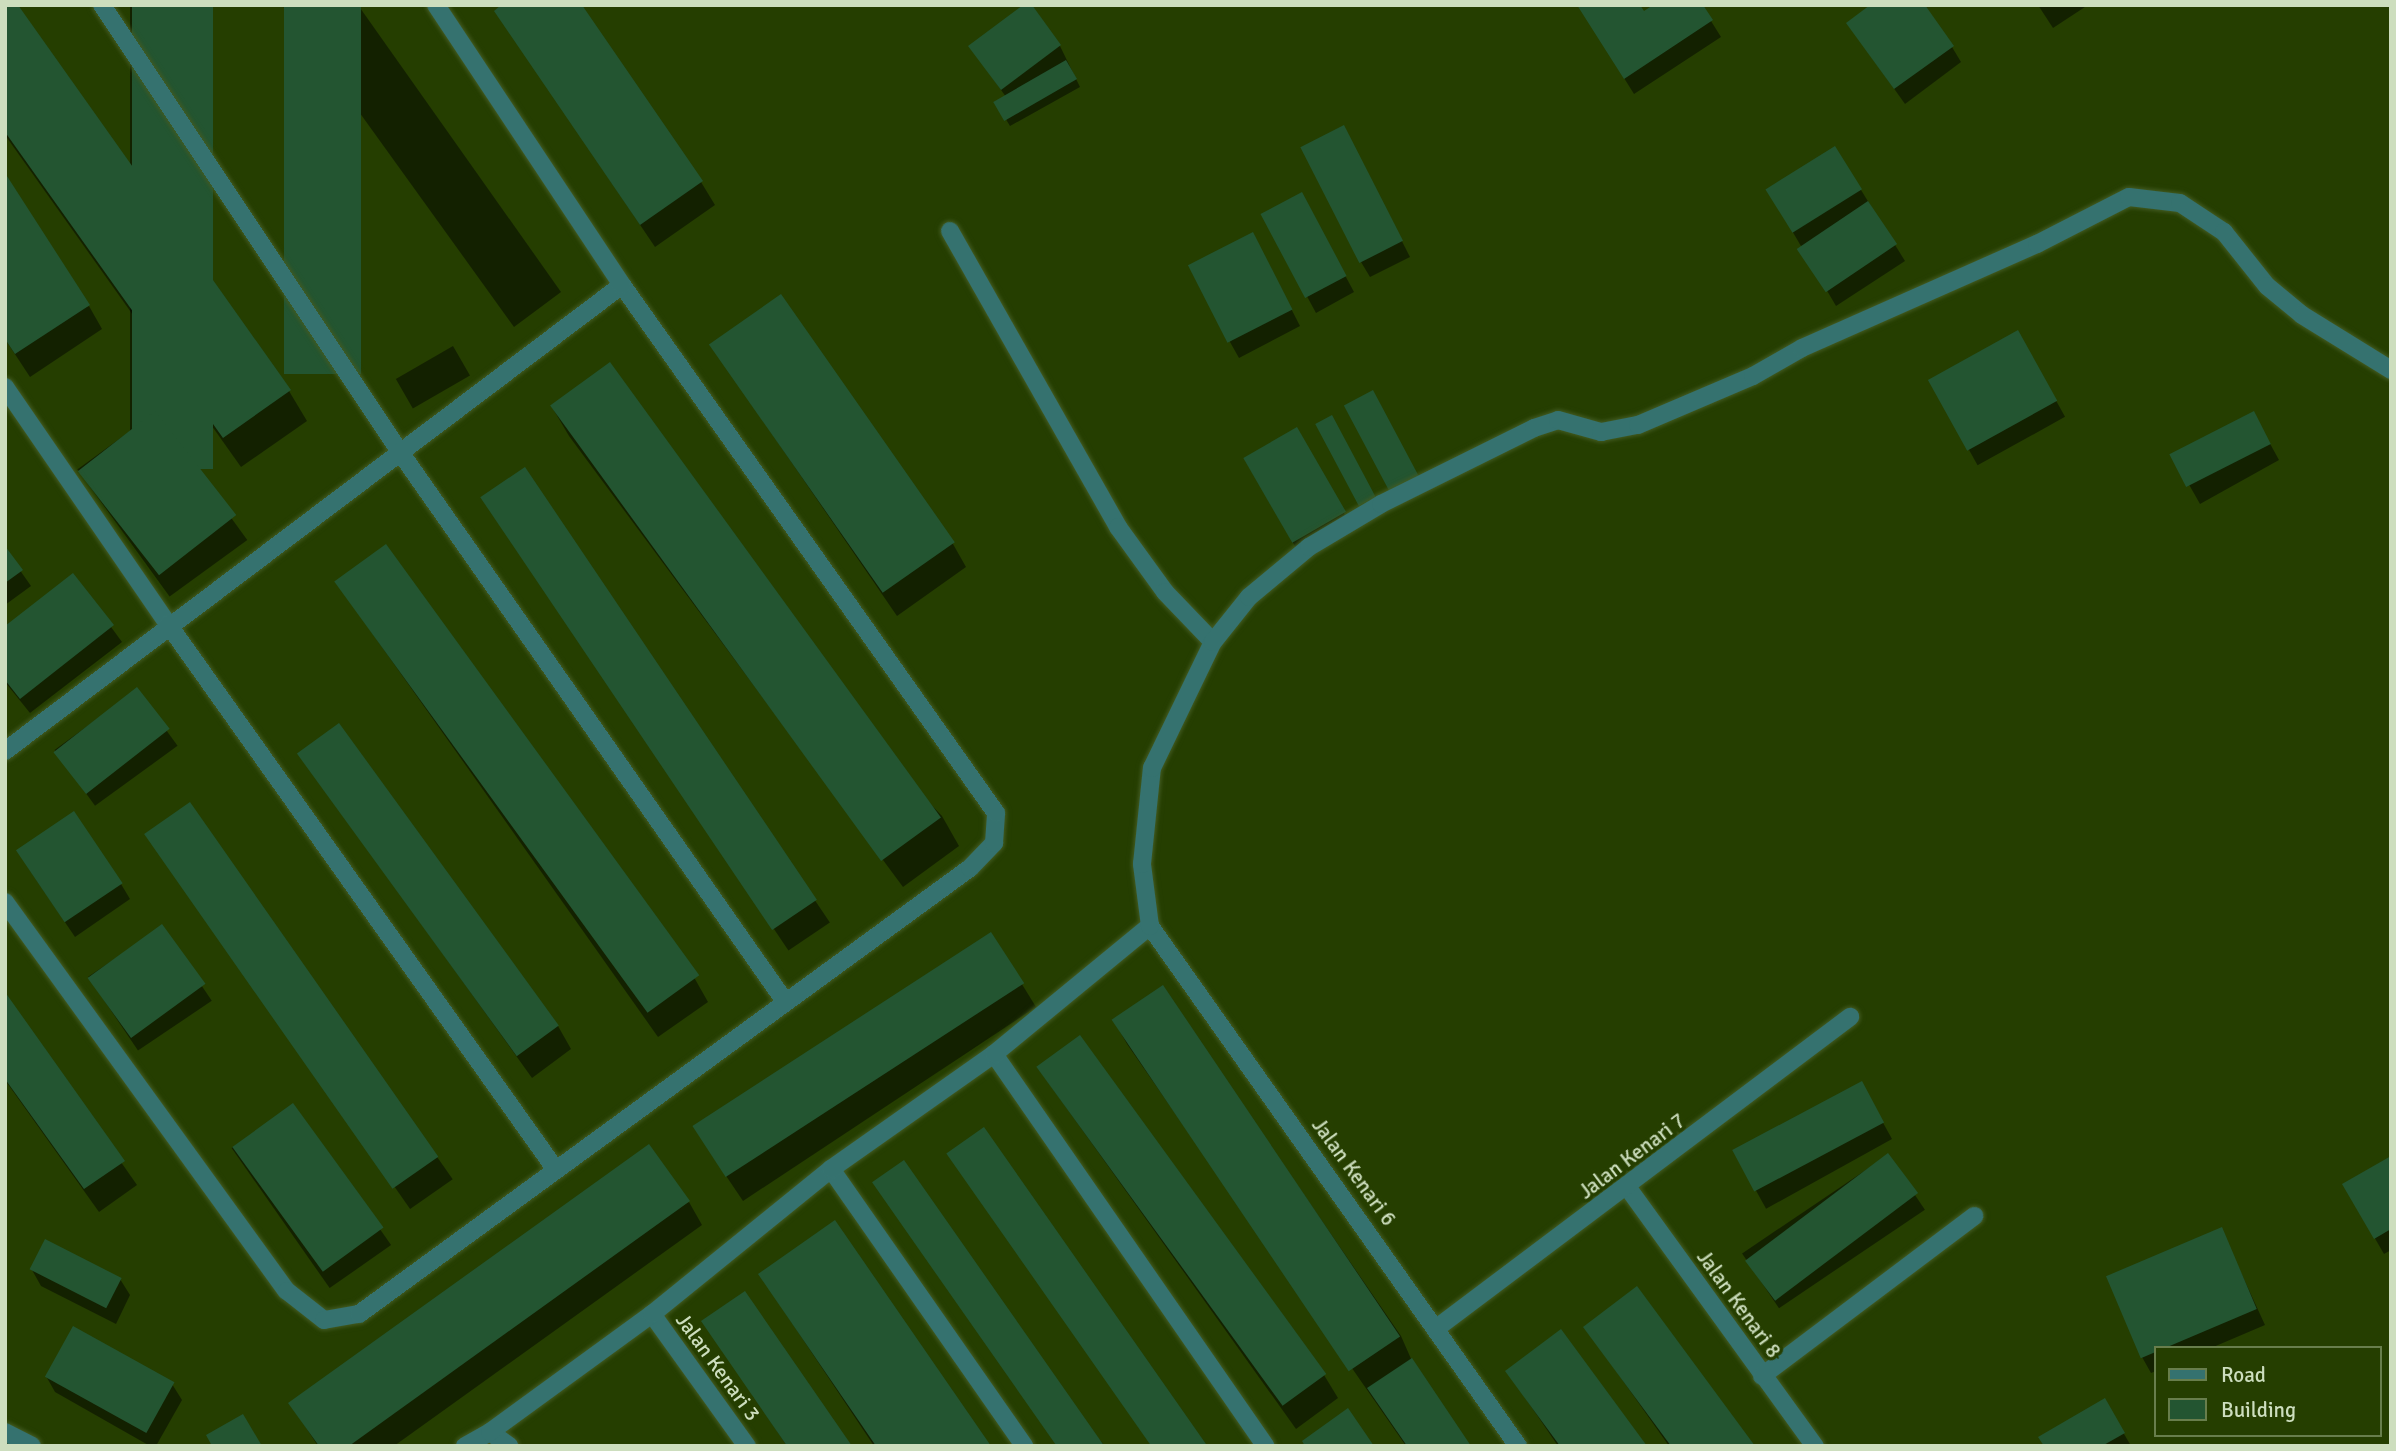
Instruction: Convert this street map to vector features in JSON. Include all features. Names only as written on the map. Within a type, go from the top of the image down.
[{"type":"street","points":[[102,5],[400,452],[784,1000]]},
{"type":"street","points":[[5,902],[286,1290],[324,1320],[359,1314],[784,1000],[983,857],[993,843],[996,813],[622,285],[436,5]]},
{"type":"street","points":[[465,1446],[490,1432],[652,1314],[831,1169],[994,1054],[1150,926],[1142,864],[1152,768],[1213,642],[1249,597],[1309,547],[1381,504],[1534,428],[1558,420],[1601,432],[1638,425],[1753,376],[1802,348],[2036,244],[2129,197],[2180,203],[2224,232],[2267,286],[2302,315],[2391,370]]},
{"type":"street","points":[[950,232],[1118,527],[1165,592],[1213,642]]},
{"type":"street","points":[[5,751],[168,624],[622,285]]},
{"type":"street","points":[[5,387],[168,624],[556,1170]]},
{"type":"street","name":"Jalan Kenari 6","points":[[1150,926],[1438,1327],[1518,1446]]},
{"type":"street","name":"Jalan Kenari 7","points":[[1438,1327],[1628,1188],[1850,1017]]},
{"type":"street","points":[[994,1054],[1265,1446]]},
{"type":"street","points":[[831,1169],[1024,1446]]},
{"type":"street","name":"Jalan Kenari 8","points":[[1628,1188],[1815,1446]]},
{"type":"street","points":[[1762,1376],[1975,1216]]},
{"type":"street","name":"Jalan Kenari 3","points":[[652,1314],[747,1446]]},
{"type":"street","points":[[5,1432],[32,1446]]},
{"type":"street","points":[[490,1432],[509,1446]]},
{"type":"building","points":[[5,5],[18,5],[291,390],[223,438],[5,132]]},
{"type":"building","points":[[132,5],[213,5],[213,469],[132,469]]},
{"type":"building","points":[[284,5],[361,5],[361,374],[284,374]]},
{"type":"building","points":[[501,5],[582,5],[703,181],[640,225],[494,11]]},
{"type":"building","points":[[1023,5],[1032,5],[1061,45],[1001,90],[968,46]]},
{"type":"building","points":[[1577,5],[1640,5],[1644,11],[1653,5],[1703,5],[1713,20],[1624,79]]},
{"type":"building","points":[[1870,5],[1925,5],[1954,46],[1894,89],[1846,23]]},
{"type":"building","points":[[1066,60],[1077,79],[1004,121],[993,102]]},
{"type":"building","points":[[1344,125],[1403,241],[1359,263],[1300,147]]},
{"type":"building","points":[[1835,146],[1862,189],[1792,233],[1765,189]]},
{"type":"building","points":[[5,173],[90,305],[15,354],[5,339]]},
{"type":"building","points":[[1302,192],[1347,276],[1305,298],[1261,214]]},
{"type":"building","points":[[1868,201],[1897,244],[1826,292],[1797,249]]},
{"type":"building","points":[[1253,232],[1292,310],[1227,343],[1188,265]]},
{"type":"building","points":[[781,294],[955,542],[883,593],[709,344]]},
{"type":"building","points":[[2018,330],[2057,401],[1967,451],[1928,380]]},
{"type":"building","points":[[610,362],[941,817],[881,861],[550,405]]},
{"type":"building","points":[[1373,390],[1419,476],[1389,491],[1344,405]]},
{"type":"building","points":[[155,411],[236,515],[159,575],[78,471]]},
{"type":"building","points":[[2254,411],[2271,444],[2186,487],[2169,454]]},
{"type":"building","points":[[1332,415],[1376,497],[1359,506],[1315,424]]},
{"type":"building","points":[[1297,427],[1346,512],[1292,543],[1243,458]]},
{"type":"building","points":[[525,467],[817,900],[772,930],[480,497]]},
{"type":"building","points":[[386,544],[699,975],[648,1013],[334,582]]},
{"type":"building","points":[[5,546],[23,570],[5,583]]},
{"type":"building","points":[[73,573],[114,625],[20,699],[5,680],[5,626]]},
{"type":"building","points":[[137,687],[170,729],[86,794],[53,752]]},
{"type":"building","points":[[339,723],[559,1026],[517,1056],[297,754]]},
{"type":"building","points":[[190,802],[438,1157],[392,1189],[144,834]]},
{"type":"building","points":[[74,811],[123,883],[65,922],[16,850]]},
{"type":"building","points":[[162,924],[205,984],[131,1038],[88,978]]},
{"type":"building","points":[[991,932],[1024,983],[726,1177],[692,1126]]},
{"type":"building","points":[[1163,985],[1400,1337],[1349,1371],[1112,1020]]},
{"type":"building","points":[[5,992],[125,1161],[84,1189],[5,1079]]},
{"type":"building","points":[[1080,1035],[1326,1374],[1283,1406],[1036,1067]]},
{"type":"building","points":[[1862,1081],[1884,1122],[1754,1192],[1732,1150]]},
{"type":"building","points":[[293,1103],[384,1228],[323,1272],[232,1147]]},
{"type":"building","points":[[984,1127],[1207,1446],[1151,1446],[946,1153]]},
{"type":"building","points":[[649,1144],[690,1201],[349,1446],[319,1446],[288,1403]]},
{"type":"building","points":[[1888,1153],[1918,1193],[1775,1301],[1745,1261]]},
{"type":"building","points":[[2391,1156],[2391,1229],[2374,1239],[2342,1184]]},
{"type":"building","points":[[904,1160],[1104,1446],[1057,1446],[872,1182]]},
{"type":"building","points":[[835,1220],[991,1446],[876,1446],[758,1274]]},
{"type":"building","points":[[2222,1227],[2257,1309],[2169,1346],[2154,1346],[2154,1353],[2141,1358],[2106,1276]]},
{"type":"building","points":[[45,1239],[122,1278],[106,1308],[30,1269]]},
{"type":"building","points":[[1637,1286],[1755,1446],[1671,1446],[1583,1327]]},
{"type":"building","points":[[745,1291],[852,1446],[787,1446],[701,1321]]},
{"type":"building","points":[[73,1326],[174,1382],[146,1433],[45,1377]]},
{"type":"building","points":[[1561,1329],[1647,1446],[1560,1446],[1505,1371]]},
{"type":"building","points":[[1412,1358],[1471,1446],[1407,1446],[1367,1388]]},
{"type":"building","points":[[2105,1398],[2125,1433],[2102,1446],[2044,1446],[2038,1437]]},
{"type":"building","points":[[1348,1408],[1374,1446],[1305,1446],[1302,1441]]},
{"type":"building","points":[[243,1414],[262,1446],[212,1446],[206,1435]]}]
